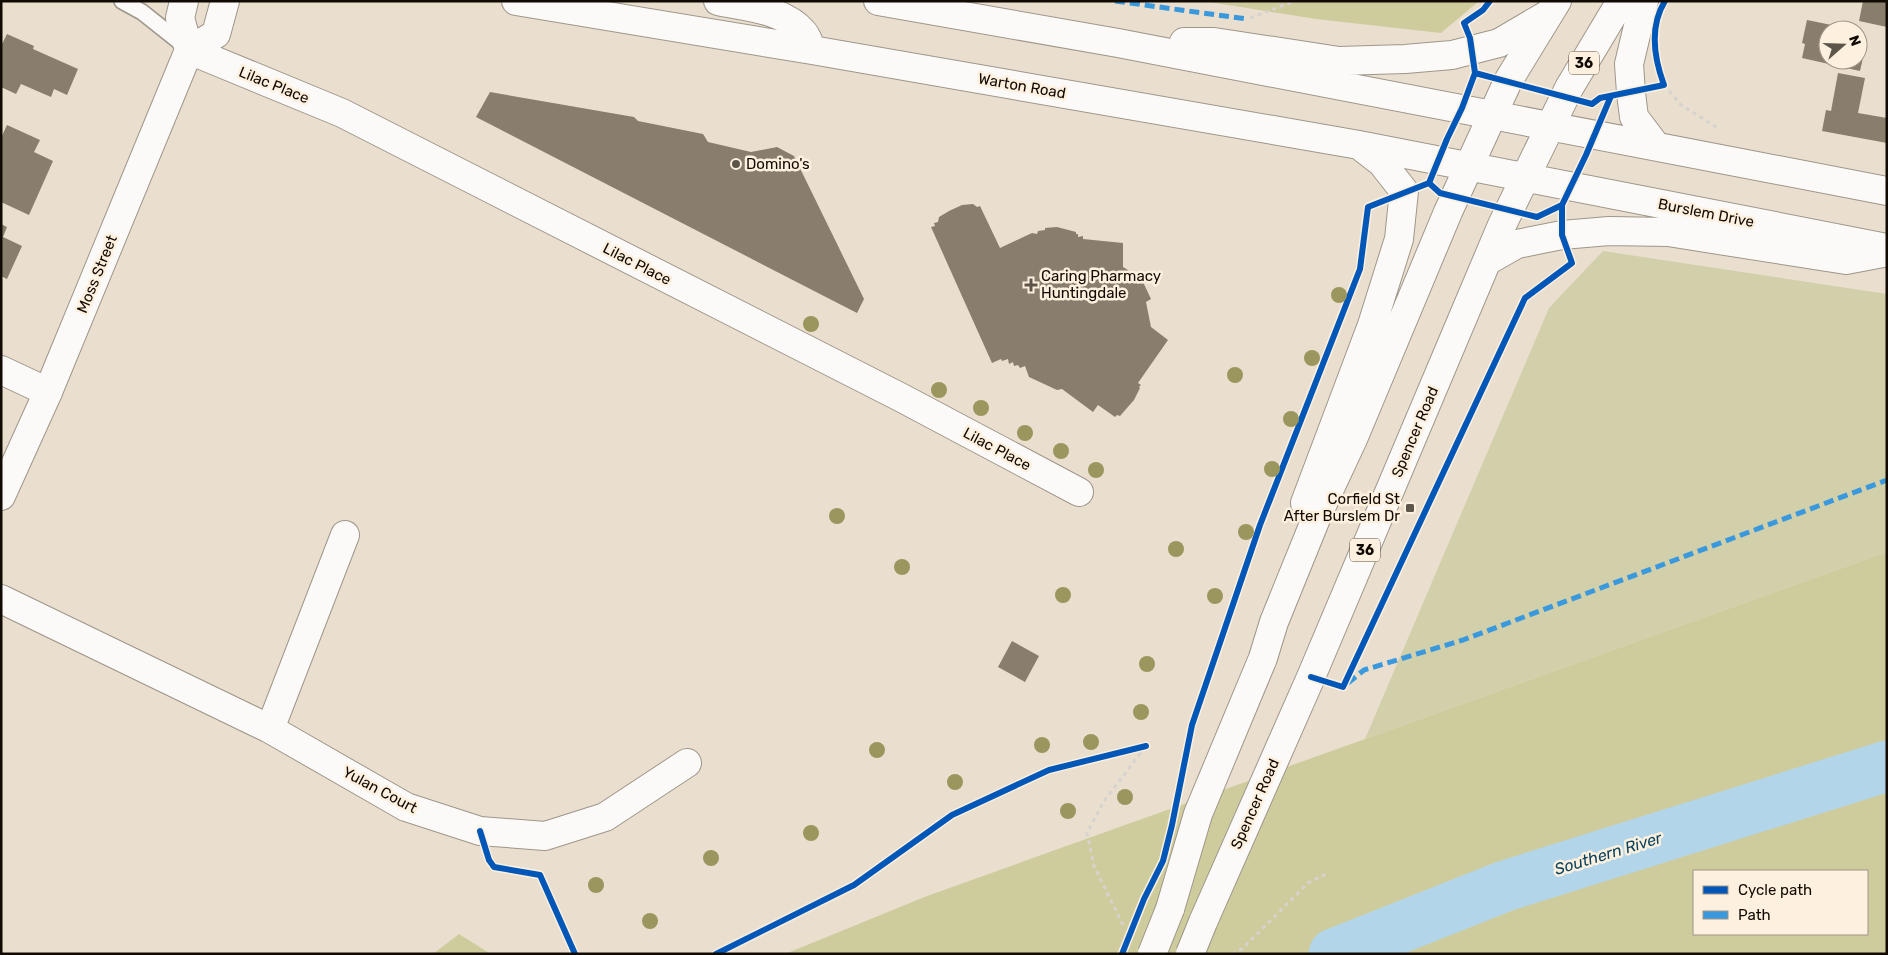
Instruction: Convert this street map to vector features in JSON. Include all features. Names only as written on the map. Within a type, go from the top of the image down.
[{"type":"main road","points":[[184,1],[180,18],[189,50],[216,34],[224,1]]},
{"type":"main road","points":[[718,1],[766,11],[787,19],[804,32],[812,50]]},
{"type":"main road","points":[[878,1],[1118,43],[1887,191]]},
{"type":"main road","name":"Spencer Road","points":[[1190,954],[1311,677],[1502,225],[1569,88],[1621,1]]},
{"type":"main road","points":[[1644,1],[1629,64],[1631,93],[1634,117],[1656,146]]},
{"type":"main road","name":"Warton Road","points":[[523,2],[1359,145],[1526,178]]},
{"type":"main road","points":[[1118,43],[1214,42],[1339,61],[1405,59],[1452,55],[1499,43],[1553,7]]},
{"type":"main road","points":[[1152,954],[1170,909],[1198,814],[1263,658],[1274,622],[1317,516],[1353,439],[1469,167],[1512,72],[1553,7]]},
{"type":"main road","name":"Moss Street","points":[[1,496],[48,392],[189,50]]},
{"type":"main road","name":"Lilac Place","points":[[189,50],[342,113],[900,397],[1079,492]]},
{"type":"main road","points":[[1274,622],[1276,590],[1283,560],[1372,325],[1399,239],[1404,191],[1382,163],[1359,145]]},
{"type":"main road","name":"Burslem Drive","points":[[1526,178],[1887,248]]},
{"type":"main road","points":[[1488,261],[1517,244],[1562,235],[1610,231],[1668,232],[1846,260],[1887,252]]},
{"type":"main road","points":[[1,370],[48,392]]},
{"type":"main road","points":[[270,729],[345,535]]},
{"type":"main road","name":"Yulan Court","points":[[1,598],[270,729],[406,807],[480,831],[545,836],[605,818],[687,763]]},
{"type":"lane","points":[[122,1],[142,12],[189,50]]},
{"type":"path","points":[[1247,19],[1295,1]]},
{"type":"path","points":[[1662,78],[1664,85],[1681,105],[1724,131]]},
{"type":"path","points":[[1631,93],[1664,85]]},
{"type":"path","points":[[1136,748],[1146,746]]},
{"type":"path","points":[[1123,925],[1094,866],[1087,833],[1104,801],[1146,746]]},
{"type":"path","points":[[1232,954],[1242,949],[1308,884],[1328,872]]},
{"type":"shaded area","points":[[1203,1],[1479,1],[1441,33],[1316,19]]},
{"type":"shaded area","points":[[1603,251],[1887,294],[1887,552],[1365,739],[1549,308]]},
{"type":"shaded area","points":[[1887,552],[1887,954],[785,954],[927,896]]},
{"type":"shaded area","points":[[459,934],[491,954],[433,954]]},
{"type":"building","points":[[1863,1],[1887,1],[1887,27],[1868,23],[1868,20],[1859,20]]},
{"type":"building","points":[[1807,20],[1818,22],[1818,62],[1802,58],[1805,44],[1802,43]]},
{"type":"building","points":[[7,34],[34,46],[33,49],[78,69],[67,95],[54,89],[51,97],[21,84],[16,94],[1,87],[1,46]]},
{"type":"building","points":[[1838,73],[1865,78],[1858,113],[1887,118],[1887,143],[1822,131],[1826,110],[1831,111]]},
{"type":"building","points":[[490,92],[634,117],[638,121],[703,134],[708,142],[751,152],[777,147],[794,156],[864,299],[857,313],[476,117]]},
{"type":"building","points":[[7,125],[40,140],[34,152],[53,161],[29,215],[1,202],[1,138]]},
{"type":"building","points":[[973,204],[977,207],[980,206],[1000,248],[1032,233],[1037,234],[1038,231],[1045,230],[1045,228],[1057,227],[1076,232],[1078,237],[1083,236],[1083,239],[1123,243],[1123,267],[1128,270],[1137,284],[1143,282],[1151,299],[1146,302],[1151,327],[1168,340],[1138,383],[1141,385],[1134,400],[1120,416],[1117,415],[1115,417],[1098,405],[1093,412],[1062,389],[1057,390],[1029,377],[1025,366],[1020,368],[1018,365],[1014,366],[1013,362],[1009,364],[1008,359],[1002,361],[1001,359],[992,363],[931,227],[935,226],[934,223],[938,222],[939,217],[949,211],[962,205]]},
{"type":"building","points":[[1,224],[7,227],[3,237],[22,246],[7,279],[1,276]]},
{"type":"building","points":[[1012,641],[1039,656],[1025,682],[998,667]]},
{"type":"waterway","name":"Southern River","points":[[1334,954],[1505,886],[1887,766]]},
{"type":"marked path","points":[[1115,1],[1247,19]]},
{"type":"marked path","points":[[1348,683],[1364,670],[1463,640],[1887,480]]},
{"type":"cycle path","points":[[1122,954],[1144,899],[1163,861],[1192,725],[1260,525],[1360,269],[1368,207],[1429,183],[1462,108],[1475,73],[1470,38],[1464,23],[1483,10],[1490,1]]},
{"type":"cycle path","points":[[1475,73],[1592,104],[1600,98],[1664,85],[1656,53],[1655,32],[1660,11],[1665,1]]},
{"type":"cycle path","points":[[1311,677],[1343,687],[1525,298],[1572,263],[1562,235],[1562,205],[1611,96]]},
{"type":"cycle path","points":[[1429,183],[1440,193],[1537,217],[1562,205]]},
{"type":"cycle path","points":[[716,954],[854,885],[952,815],[1049,770],[1146,746]]},
{"type":"cycle path","points":[[480,831],[489,860],[494,867],[540,875],[575,954]]},
{"type":"place","name":"Domino's","points":[[736,164]]},
{"type":"place","name":"Caring Pharmacy Huntingdale","points":[[1031,285]]},
{"type":"place","name":"Corfield St After Burslem Dr","points":[[1410,508]]}]
